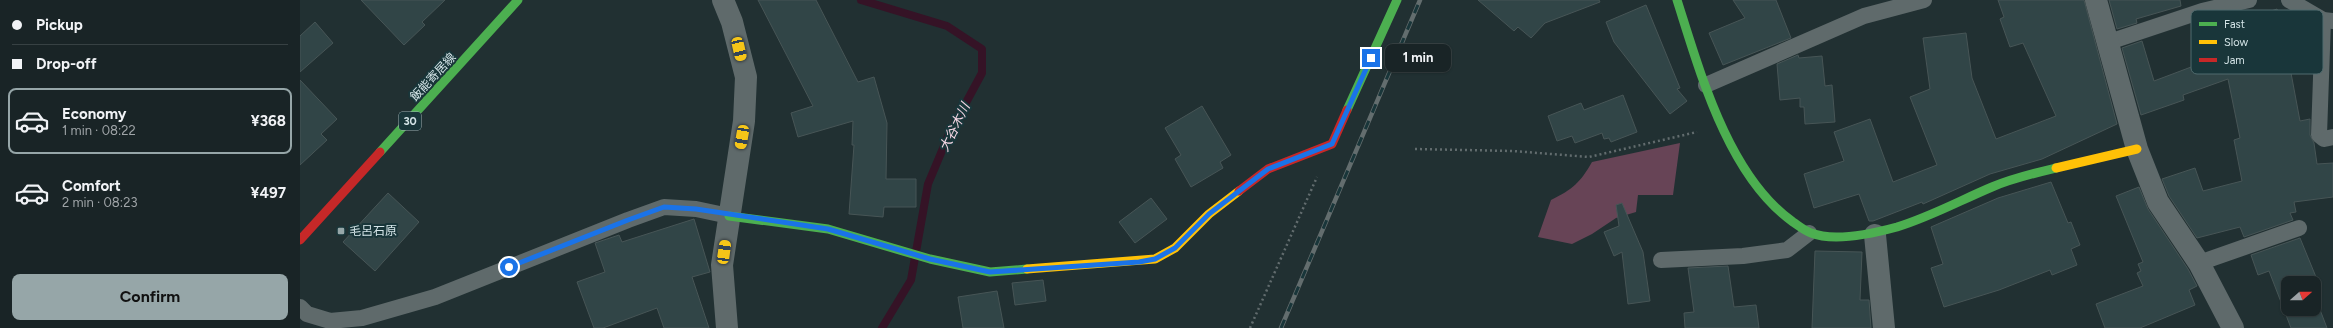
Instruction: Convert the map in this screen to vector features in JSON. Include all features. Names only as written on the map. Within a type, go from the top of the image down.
[{"type":"street","name":"飯能寄居線","points":[[300,240],[518,0]]},
{"type":"street","points":[[723,0],[732,22],[746,77],[744,121],[722,264],[727,328]]},
{"type":"street","points":[[729,216],[828,229],[930,259],[990,272],[1139,262],[1155,259],[1175,248],[1209,214],[1268,169],[1332,144],[1397,0]]},
{"type":"street","points":[[1677,0],[1695,59],[1722,127],[1744,167],[1779,213],[1809,233],[1836,237],[1875,235],[2016,178],[2138,149]]},
{"type":"street","points":[[2096,0],[2138,149],[2158,202],[2199,263],[2233,328]]},
{"type":"street","points":[[1875,235],[1884,328]]},
{"type":"lane","points":[[1706,85],[1864,16],[1924,0]]},
{"type":"lane","points":[[2206,10],[2249,0]]},
{"type":"lane","points":[[2289,0],[2308,10]]},
{"type":"lane","points":[[2109,42],[2191,15]]},
{"type":"lane","points":[[2328,21],[2319,135],[2324,139],[2333,137]]},
{"type":"lane","points":[[300,307],[307,314],[330,322],[362,318],[435,297],[664,207],[696,209],[729,216]]},
{"type":"lane","points":[[2199,263],[2299,228]]},
{"type":"lane","points":[[1661,260],[1743,256],[1787,250],[1809,233]]},
{"type":"path","points":[[1415,149],[1513,151],[1589,157],[1722,127]]},
{"type":"path","points":[[1250,328],[1332,144]]},
{"type":"shaded area","points":[[1680,143],[1673,195],[1638,195],[1636,212],[1616,218],[1592,234],[1572,244],[1538,237],[1551,200],[1575,185],[1584,175],[1592,162]]},
{"type":"building","points":[[361,0],[445,0],[422,22],[425,25],[404,45]]},
{"type":"building","points":[[758,0],[816,0],[858,82],[874,77],[887,123],[886,179],[916,179],[916,207],[884,207],[883,217],[849,214],[854,145],[852,145],[853,121],[798,137],[791,113],[813,106]]},
{"type":"building","points":[[1478,0],[1599,0],[1600,2],[1545,23],[1531,38],[1518,27],[1514,31]]},
{"type":"building","points":[[1733,0],[1776,0],[1791,38],[1723,65],[1709,33],[1745,18]]},
{"type":"building","points":[[1998,0],[2084,0],[2117,124],[2042,159],[1990,174],[1923,204],[1922,202],[1873,221],[1869,221],[1859,194],[1814,208],[1804,174],[1844,161],[1834,132],[1870,119],[1893,182],[1937,165],[1910,97],[1930,89],[1923,38],[1966,33],[1972,78],[1996,139],[2056,116],[2023,43],[2010,47],[2000,19],[2004,17]]},
{"type":"building","points":[[2109,0],[2180,0],[2181,6],[2136,19],[2137,23],[2117,29]]},
{"type":"building","points":[[1646,5],[1680,88],[1677,89],[1687,101],[1670,114],[1614,42],[1606,22]]},
{"type":"building","points":[[315,22],[333,43],[300,72],[300,36]]},
{"type":"building","points":[[2142,41],[2154,81],[2191,67],[2191,74],[2291,74],[2300,121],[2310,119],[2310,135],[2314,143],[2317,164],[2333,163],[2333,197],[2294,202],[2296,212],[2290,213],[2293,220],[2244,237],[2240,227],[2197,238],[2169,196],[2162,179],[2195,168],[2203,191],[2242,181],[2234,140],[2240,138],[2228,79],[2183,95],[2184,100],[2141,115],[2122,48]]},
{"type":"building","points":[[1798,55],[1799,58],[1822,56],[1825,86],[1832,85],[1835,122],[1805,124],[1804,107],[1800,107],[1800,98],[1780,100],[1777,64]]},
{"type":"building","points":[[300,80],[337,119],[321,134],[327,140],[300,165]]},
{"type":"building","points":[[1623,95],[1637,132],[1611,142],[1609,138],[1604,139],[1602,133],[1575,143],[1572,136],[1557,141],[1548,116],[1581,103],[1584,110]]},
{"type":"building","points":[[1202,106],[1231,155],[1220,162],[1223,168],[1191,187],[1175,159],[1181,155],[1165,128]]},
{"type":"building","points":[[2051,182],[2068,223],[2071,222],[2080,245],[2071,249],[2077,265],[2052,275],[2050,270],[1999,290],[1944,307],[1931,268],[1943,264],[1931,227],[1998,198]]},
{"type":"building","points":[[2139,187],[2148,209],[2188,269],[2197,286],[2189,290],[2195,305],[2140,328],[2105,328],[2096,304],[2143,286],[2137,273],[2141,271],[2138,264],[2143,262],[2116,196]]},
{"type":"building","points":[[388,193],[419,222],[375,271],[343,242]]},
{"type":"building","points":[[1151,198],[1167,219],[1135,243],[1119,222]]},
{"type":"building","points":[[1622,203],[1643,252],[1650,301],[1628,304],[1622,252],[1614,256],[1604,232],[1619,226],[1616,205]]},
{"type":"building","points":[[694,219],[710,272],[692,277],[709,328],[664,328],[657,308],[603,328],[594,328],[577,282],[605,272],[595,243],[619,235],[622,242]]},
{"type":"building","points":[[2300,238],[2316,276],[2281,276],[2281,302],[2269,271],[2258,275],[2251,255]]},
{"type":"building","points":[[1815,251],[1862,252],[1860,300],[1869,300],[1871,328],[1812,328]]},
{"type":"building","points":[[1728,266],[1734,307],[1756,305],[1759,328],[1685,328],[1684,313],[1694,312],[1688,268]]},
{"type":"building","points":[[1043,280],[1046,301],[1015,305],[1012,283]]},
{"type":"building","points":[[997,291],[1004,328],[963,328],[958,297]]},
{"type":"building","points":[[2321,312],[2327,328],[2291,328],[2286,316],[2321,316]]},
{"type":"waterway","name":"大谷木川","points":[[861,0],[947,26],[982,49],[982,73],[949,134],[928,184],[911,280],[882,328]]},
{"type":"railway","points":[[1281,328],[1420,0]]},
{"type":"traffic: fast","points":[[380,152],[518,0]]},
{"type":"traffic: fast","points":[[1347,110],[1397,0]]},
{"type":"traffic: fast","points":[[1677,0],[1707,90],[1719,121],[1734,151],[1751,178],[1770,202],[1793,222],[1809,232],[1820,236],[1831,237],[1854,236],[1878,232],[1909,223],[2000,184],[2056,168]]},
{"type":"traffic: fast","points":[[729,216],[828,229],[930,259],[990,272],[1027,269]]},
{"type":"traffic: slow","points":[[2056,168],[2137,149]]},
{"type":"traffic: slow","points":[[1027,269],[1155,259],[1175,248],[1209,214],[1239,191]]},
{"type":"traffic: jam","points":[[1239,191],[1268,169],[1332,144],[1347,110]]},
{"type":"traffic: jam","points":[[300,240],[380,152]]},
{"type":"place","name":"毛呂石原","points":[[341,231]]},
{"type":"route","points":[[509,267],[664,207],[696,209],[729,216],[828,229],[930,259],[990,272],[1139,262],[1155,259],[1175,248],[1209,214],[1247,183],[1268,169],[1332,144],[1371,58]]}]
